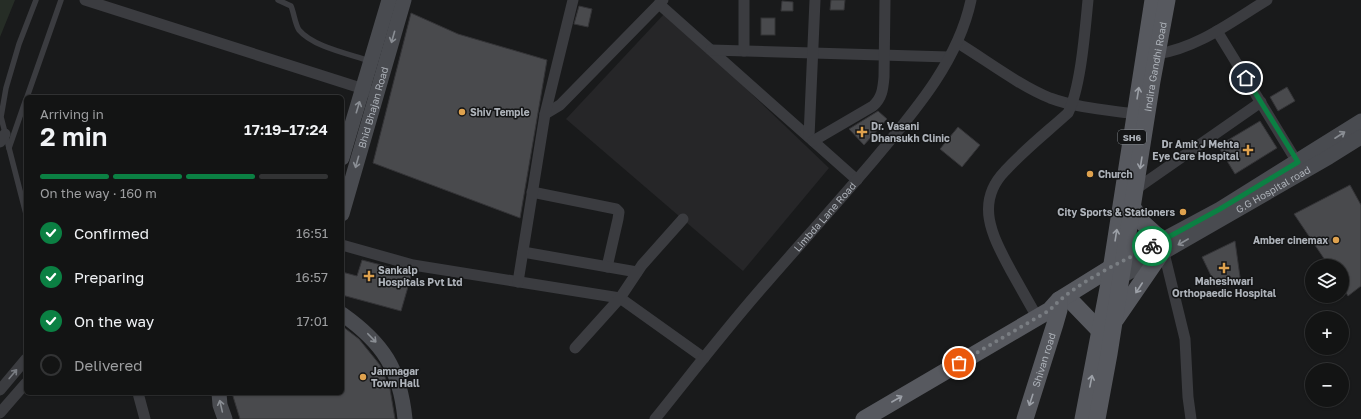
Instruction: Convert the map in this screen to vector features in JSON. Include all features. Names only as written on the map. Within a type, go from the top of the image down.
[{"type":"main road","name":"Bhid Bhajan Road","points":[[344,205],[370,91],[371,61],[389,0]]},
{"type":"main road","name":"Bhid Bhajan Road","points":[[344,153],[370,91],[404,0]]},
{"type":"main road","name":"Indira Gandhi Road","points":[[1115,272],[1135,114],[1153,0]]},
{"type":"main road","name":"Indira Gandhi Road","points":[[1115,272],[1133,208],[1167,0]]},
{"type":"main road","name":"G.G Hospital road","points":[[1115,272],[1162,250],[1326,152],[1361,121]]},
{"type":"main road","name":"G.G Hospital road","points":[[1162,250],[1220,209],[1298,162],[1361,137]]},
{"type":"main road","points":[[1115,321],[1162,250],[1133,208]]},
{"type":"main road","points":[[864,419],[1056,308],[1115,272]]},
{"type":"main road","name":"SH6","points":[[1097,419],[1115,321],[1115,272]]},
{"type":"main road","name":"SH6","points":[[1083,419],[1100,331],[1115,272]]},
{"type":"main road","points":[[1056,308],[1100,331]]},
{"type":"main road","name":"Shivan road","points":[[1025,419],[1056,308]]},
{"type":"main road","points":[[344,315],[362,328],[380,347],[394,372],[402,394],[405,419]]},
{"type":"main road","points":[[220,395],[220,405],[225,419]]},
{"type":"street","points":[[84,0],[370,91]]},
{"type":"street","points":[[518,282],[545,114],[573,0]]},
{"type":"street","points":[[744,0],[744,51]]},
{"type":"street","points":[[811,139],[815,0]]},
{"type":"street","points":[[811,139],[873,106],[879,100],[883,88],[885,0]]},
{"type":"street","name":"Limbda Lane Road","points":[[655,419],[768,281],[857,180],[901,127],[958,43],[967,19],[971,0]]},
{"type":"street","points":[[1056,308],[996,243],[989,225],[989,197],[1004,172],[1068,113],[1072,104],[1088,0]]},
{"type":"street","points":[[1246,13],[1247,0]]},
{"type":"street","points":[[1157,54],[1174,52],[1200,41],[1267,0]]},
{"type":"street","points":[[545,114],[560,105],[661,2],[711,50],[857,180]]},
{"type":"street","points":[[1217,31],[1298,162]]},
{"type":"street","points":[[958,43],[1050,98],[1072,104],[1135,114]]},
{"type":"street","points":[[711,50],[949,57]]},
{"type":"street","points":[[1136,189],[1261,102]]},
{"type":"street","points":[[532,192],[616,209],[619,212],[618,219],[607,267]]},
{"type":"street","points":[[575,348],[620,298],[637,272],[682,219]]},
{"type":"street","points":[[344,246],[413,265],[620,298],[704,358]]},
{"type":"street","points":[[1162,250],[1185,339],[1188,397],[1191,419]]},
{"type":"street","points":[[523,252],[637,272]]},
{"type":"street","points":[[0,390],[24,361]]},
{"type":"street","points":[[0,413],[24,385]]},
{"type":"street","points":[[139,395],[145,419]]},
{"type":"lane","points":[[24,207],[5,142],[1,117],[3,98],[19,44],[36,0]]},
{"type":"lane","points":[[27,95],[61,0]]},
{"type":"lane","points":[[278,0],[291,6],[298,29],[308,38],[320,44],[371,61]]},
{"type":"lane","points":[[5,142],[24,102]]},
{"type":"shaded area","points":[[0,0],[15,0],[0,37]]},
{"type":"shaded area","points":[[666,12],[829,168],[743,271],[566,119]]},
{"type":"building","points":[[831,0],[845,0],[844,10],[830,10]]},
{"type":"building","points":[[782,1],[793,2],[793,11],[781,11]]},
{"type":"building","points":[[579,6],[592,9],[588,27],[574,24]]},
{"type":"building","name":"Shiv Temple","points":[[411,13],[458,34],[547,60],[520,218],[373,163]]},
{"type":"building","points":[[761,18],[775,18],[775,35],[761,35]]},
{"type":"building","points":[[1287,87],[1295,101],[1278,111],[1270,97]]},
{"type":"building","points":[[878,111],[887,119],[864,145],[849,129]]},
{"type":"building","points":[[1260,121],[1277,148],[1235,174],[1218,146]]},
{"type":"building","points":[[958,127],[980,145],[962,167],[940,149]]},
{"type":"building","name":"Amber cinemax","points":[[1350,185],[1361,205],[1361,286],[1349,295],[1349,259],[1324,259],[1294,214]]},
{"type":"building","points":[[1235,241],[1241,284],[1216,286],[1202,257]]},
{"type":"building","points":[[362,260],[412,273],[401,311],[344,296],[344,273],[357,276]]},
{"type":"building","name":"Jamnagar Town Hall","points":[[344,328],[359,339],[380,365],[390,389],[395,419],[240,419],[233,395],[344,395]]},
{"type":"way so far","points":[[959,363],[1050,310],[1059,300],[1110,268],[1152,246]]},
{"type":"place","name":"Shiv Temple","points":[[462,112]]},
{"type":"place","name":"Dr. Vasani Dhansukh Clinic","points":[[862,132]]},
{"type":"place","name":"Dr Amit J Mehta Eye Care Hospital","points":[[1248,150]]},
{"type":"place","name":"Church","points":[[1090,174]]},
{"type":"place","name":"City Sports & Stationers","points":[[1183,212]]},
{"type":"place","name":"Amber cinemax","points":[[1336,240]]},
{"type":"place","name":"Maheshwari Orthopaedic Hospital","points":[[1224,268]]},
{"type":"place","name":"Sankalp Hospitals Pvt Ltd","points":[[369,276]]},
{"type":"place","name":"Jamnagar Town Hall","points":[[363,377]]},
{"type":"route","points":[[1152,246],[1220,209],[1298,162],[1246,78]]}]
